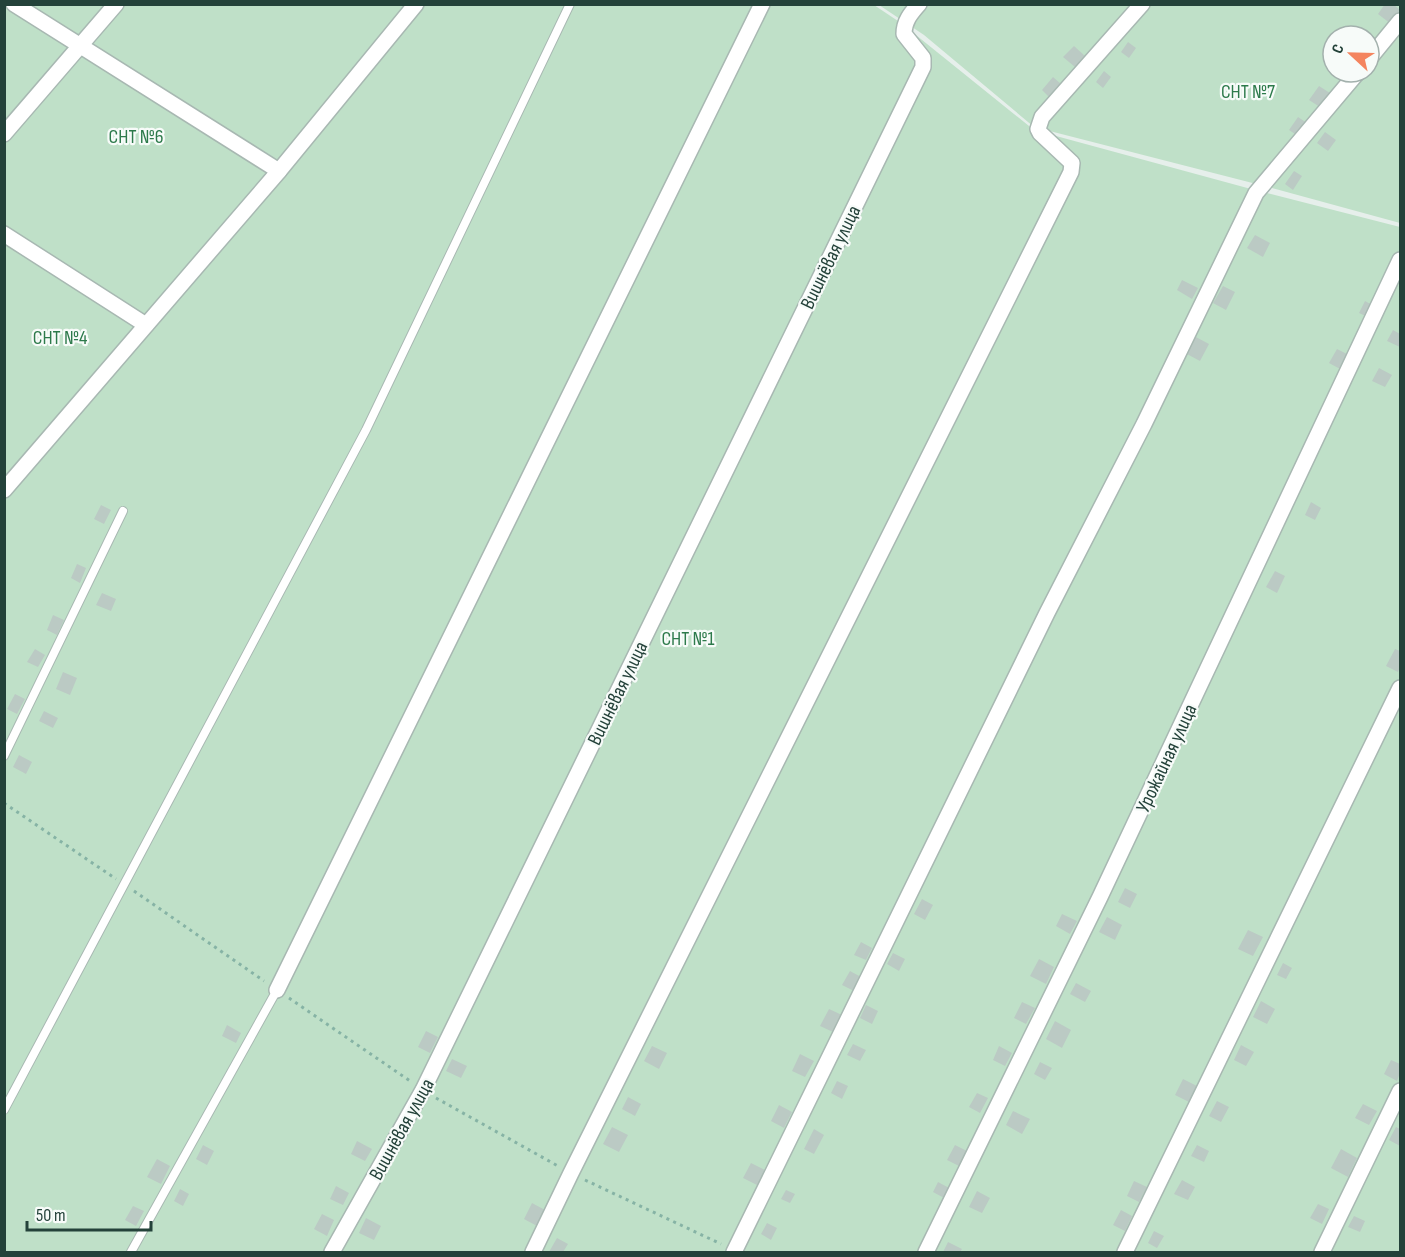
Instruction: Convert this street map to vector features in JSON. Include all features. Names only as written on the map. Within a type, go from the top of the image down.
[{"type":"street","points":[[14,4],[279,171]]},
{"type":"street","points":[[4,134],[116,4]]},
{"type":"street","points":[[4,490],[279,171],[416,4]]},
{"type":"street","points":[[277,990],[762,4]]},
{"type":"street","name":"Вишнёвая улица","points":[[332,1252],[423,1090],[923,67],[923,58],[904,34],[904,27],[909,16],[919,4]]},
{"type":"street","points":[[533,1252],[1071,172],[1072,163],[1040,133],[1038,129],[1042,117],[1142,4]]},
{"type":"street","points":[[1381,45],[1401,21]]},
{"type":"street","points":[[734,1252],[1036,634],[1144,424],[1256,193],[1348,84]]},
{"type":"street","points":[[4,234],[146,325]]},
{"type":"street","name":"Урожайная улица","points":[[926,1252],[1100,897],[1401,260]]},
{"type":"street","points":[[1125,1252],[1401,687]]},
{"type":"street","points":[[1322,1252],[1401,1090]]},
{"type":"lane","points":[[4,1110],[366,430],[570,4]]},
{"type":"lane","points":[[4,756],[123,511]]},
{"type":"lane","points":[[131,1252],[277,990]]},
{"type":"path","points":[[4,803],[423,1090],[571,1173],[734,1252]]},
{"type":"green space","name":"СНТ №1","points":[[5,5],[874,5],[901,23],[1034,130],[1400,227],[1400,1252],[5,1252]]},
{"type":"green space","name":"СНТ №7","points":[[879,5],[1400,5],[1400,223],[1034,127],[924,35]]},
{"type":"building","points":[[1385,4],[1393,4],[1400,10],[1391,24],[1378,14]]},
{"type":"building","points":[[1128,42],[1136,48],[1129,58],[1121,52]]},
{"type":"building","points":[[1074,46],[1085,56],[1075,67],[1063,57]]},
{"type":"building","points":[[1104,71],[1111,77],[1103,88],[1096,82]]},
{"type":"building","points":[[1053,77],[1061,84],[1049,97],[1042,90]]},
{"type":"building","points":[[1319,86],[1333,95],[1323,109],[1309,100]]},
{"type":"building","points":[[1298,117],[1310,125],[1301,138],[1289,130]]},
{"type":"building","points":[[1325,132],[1336,140],[1328,151],[1317,143]]},
{"type":"building","points":[[1294,171],[1302,176],[1293,190],[1285,184]]},
{"type":"building","points":[[1255,235],[1270,243],[1263,257],[1247,248]]},
{"type":"building","points":[[1182,280],[1198,288],[1192,299],[1177,290]]},
{"type":"building","points":[[1223,286],[1235,292],[1226,310],[1213,303]]},
{"type":"building","points":[[1365,301],[1376,307],[1370,318],[1359,313]]},
{"type":"building","points":[[1393,330],[1400,334],[1400,347],[1387,341]]},
{"type":"building","points":[[1194,336],[1209,344],[1200,361],[1185,353]]},
{"type":"building","points":[[1337,349],[1349,355],[1342,370],[1329,363]]},
{"type":"building","points":[[1379,368],[1392,375],[1385,387],[1372,381]]},
{"type":"building","points":[[1311,502],[1321,508],[1315,520],[1305,515]]},
{"type":"building","points":[[101,505],[111,510],[104,524],[94,519]]},
{"type":"building","points":[[77,564],[86,568],[80,583],[71,578]]},
{"type":"building","points":[[1275,571],[1285,576],[1277,593],[1266,587]]},
{"type":"building","points":[[102,593],[116,599],[111,611],[96,605]]},
{"type":"building","points":[[53,615],[64,620],[57,635],[47,630]]},
{"type":"building","points":[[35,649],[45,655],[38,667],[27,662]]},
{"type":"building","points":[[1395,649],[1400,651],[1398,672],[1386,666]]},
{"type":"building","points":[[63,672],[77,678],[70,695],[56,689]]},
{"type":"building","points":[[15,694],[25,699],[17,714],[7,709]]},
{"type":"building","points":[[44,711],[58,718],[53,728],[39,721]]},
{"type":"building","points":[[19,755],[32,762],[26,774],[13,767]]},
{"type":"building","points":[[1125,888],[1137,894],[1130,908],[1118,902]]},
{"type":"building","points":[[922,899],[933,905],[925,920],[914,914]]},
{"type":"building","points":[[1062,914],[1077,921],[1070,934],[1056,926]]},
{"type":"building","points":[[1107,917],[1122,925],[1115,940],[1099,932]]},
{"type":"building","points":[[1248,930],[1263,937],[1253,956],[1238,949]]},
{"type":"building","points":[[861,942],[872,948],[866,960],[854,955]]},
{"type":"building","points":[[893,953],[905,959],[899,971],[887,964]]},
{"type":"building","points":[[1039,959],[1054,967],[1046,984],[1030,976]]},
{"type":"building","points":[[1283,963],[1292,968],[1286,979],[1277,975]]},
{"type":"building","points":[[850,971],[861,977],[854,991],[842,985]]},
{"type":"building","points":[[1076,983],[1091,991],[1085,1002],[1070,994]]},
{"type":"building","points":[[1261,1001],[1275,1009],[1267,1024],[1253,1017]]},
{"type":"building","points":[[1022,1002],[1035,1008],[1026,1024],[1014,1018]]},
{"type":"building","points":[[866,1005],[878,1011],[872,1024],[860,1018]]},
{"type":"building","points":[[829,1009],[842,1015],[833,1032],[820,1026]]},
{"type":"building","points":[[1055,1021],[1071,1030],[1062,1048],[1046,1039]]},
{"type":"building","points":[[227,1025],[241,1033],[236,1043],[222,1036]]},
{"type":"building","points":[[426,1031],[438,1037],[430,1053],[418,1047]]},
{"type":"building","points":[[853,1044],[866,1050],[860,1061],[847,1055]]},
{"type":"building","points":[[1241,1045],[1254,1052],[1246,1066],[1234,1060]]},
{"type":"building","points":[[652,1046],[667,1053],[659,1069],[644,1061]]},
{"type":"building","points":[[999,1046],[1012,1053],[1005,1066],[993,1060]]},
{"type":"building","points":[[800,1054],[814,1061],[805,1077],[792,1071]]},
{"type":"building","points":[[452,1059],[467,1066],[461,1078],[446,1071]]},
{"type":"building","points":[[1391,1060],[1400,1064],[1397,1081],[1384,1074]]},
{"type":"building","points":[[1040,1062],[1052,1068],[1045,1080],[1034,1074]]},
{"type":"building","points":[[1183,1079],[1197,1086],[1189,1102],[1175,1095]]},
{"type":"building","points":[[837,1081],[848,1086],[842,1099],[831,1093]]},
{"type":"building","points":[[977,1093],[988,1098],[980,1113],[969,1107]]},
{"type":"building","points":[[628,1097],[641,1104],[635,1116],[622,1109]]},
{"type":"building","points":[[1217,1101],[1229,1107],[1221,1122],[1209,1116]]},
{"type":"building","points":[[1363,1104],[1377,1111],[1369,1125],[1355,1118]]},
{"type":"building","points":[[779,1105],[792,1112],[784,1128],[771,1121]]},
{"type":"building","points":[[1013,1111],[1030,1119],[1022,1134],[1006,1125]]},
{"type":"building","points":[[612,1127],[628,1135],[619,1152],[603,1144]]},
{"type":"building","points":[[1396,1127],[1400,1129],[1400,1146],[1389,1140]]},
{"type":"building","points":[[814,1129],[824,1135],[814,1154],[804,1149]]},
{"type":"building","points":[[357,1141],[372,1149],[365,1161],[351,1154]]},
{"type":"building","points":[[203,1145],[214,1151],[207,1165],[196,1159]]},
{"type":"building","points":[[955,1145],[967,1151],[959,1166],[947,1160]]},
{"type":"building","points":[[1197,1145],[1209,1151],[1204,1162],[1191,1156]]},
{"type":"building","points":[[1341,1149],[1357,1158],[1348,1177],[1331,1168]]},
{"type":"building","points":[[157,1159],[170,1166],[161,1184],[147,1177]]},
{"type":"building","points":[[751,1163],[765,1170],[757,1185],[743,1178]]},
{"type":"building","points":[[1182,1180],[1195,1187],[1188,1200],[1174,1194]]},
{"type":"building","points":[[1134,1181],[1147,1187],[1139,1202],[1127,1196]]},
{"type":"building","points":[[938,1182],[951,1189],[946,1199],[933,1192]]},
{"type":"building","points":[[336,1186],[349,1193],[343,1205],[330,1199]]},
{"type":"building","points":[[180,1189],[189,1194],[183,1206],[174,1201]]},
{"type":"building","points":[[786,1190],[795,1194],[790,1203],[781,1199]]},
{"type":"building","points":[[977,1191],[990,1198],[982,1213],[969,1207]]},
{"type":"building","points":[[532,1203],[545,1210],[537,1226],[524,1219]]},
{"type":"building","points":[[1318,1204],[1329,1209],[1322,1224],[1310,1218]]},
{"type":"building","points":[[133,1206],[144,1211],[136,1226],[125,1220]]},
{"type":"building","points":[[1121,1210],[1132,1216],[1125,1231],[1113,1225]]},
{"type":"building","points":[[322,1214],[334,1220],[327,1236],[314,1229]]},
{"type":"building","points":[[1354,1216],[1365,1221],[1360,1232],[1348,1227]]},
{"type":"building","points":[[366,1218],[381,1226],[374,1240],[359,1233]]},
{"type":"building","points":[[767,1223],[777,1228],[771,1240],[761,1234]]},
{"type":"building","points":[[1154,1231],[1164,1236],[1157,1248],[1148,1243]]},
{"type":"building","points":[[557,1238],[568,1244],[563,1252],[549,1252]]},
{"type":"building","points":[[948,1242],[962,1249],[960,1252],[943,1252]]},
{"type":"park label","name":"СНТ №6","points":[[136,136]]},
{"type":"park label","name":"СНТ №4","points":[[60,337]]}]
